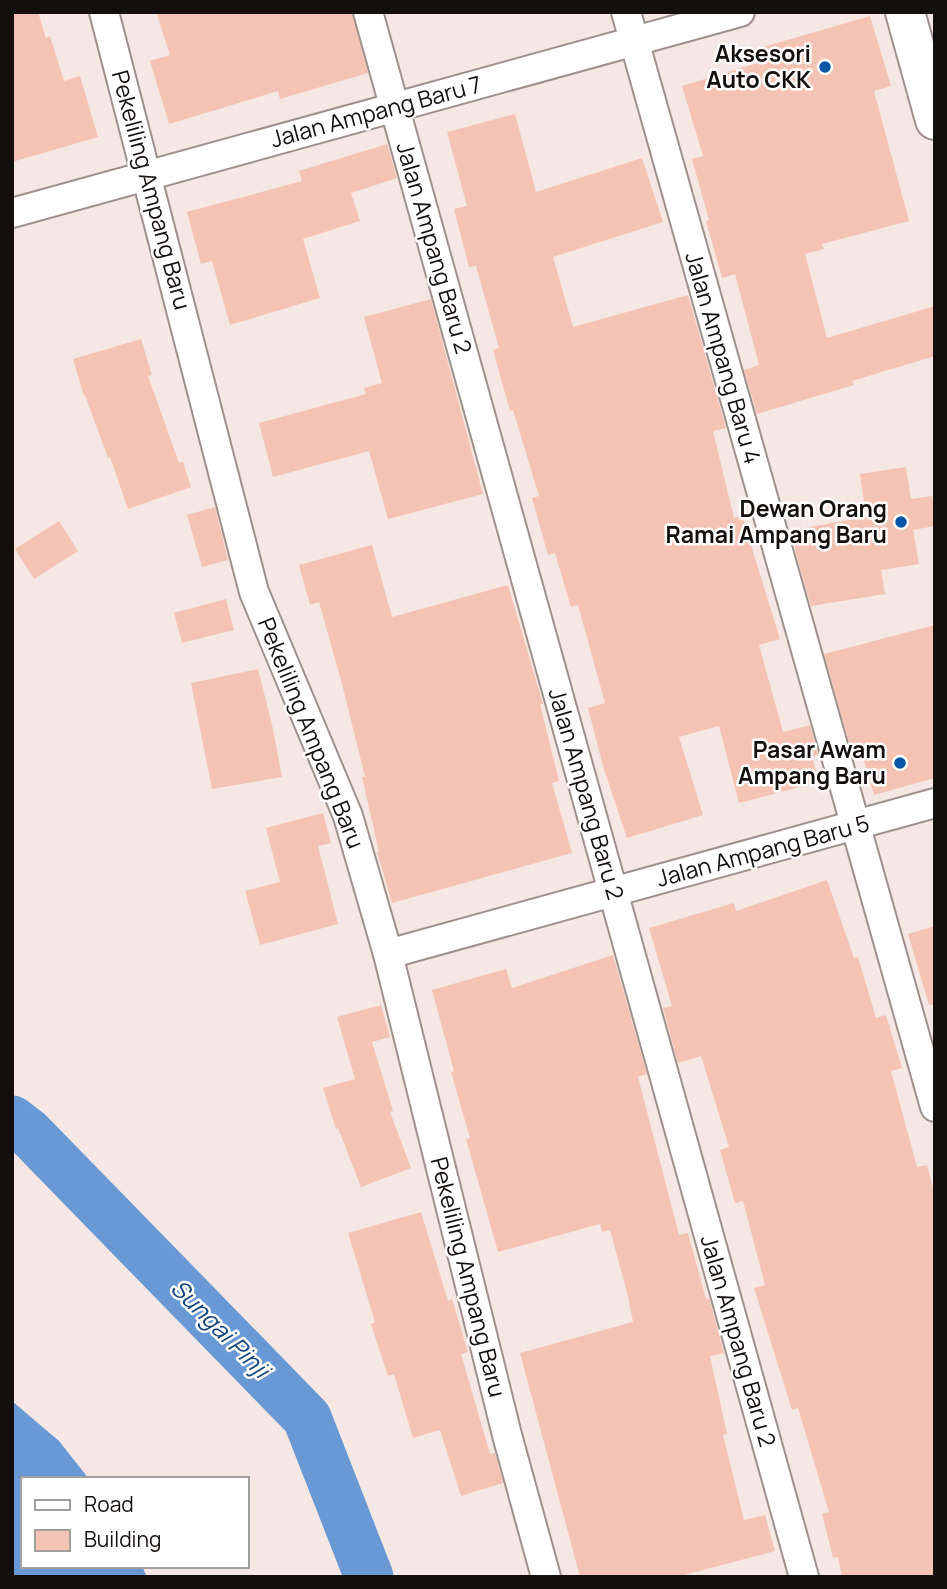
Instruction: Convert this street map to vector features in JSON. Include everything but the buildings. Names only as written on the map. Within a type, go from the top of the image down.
[{"type":"main road","points":[[905,12],[935,120]]},
{"type":"street","name":"Pekeliling Ampang Baru","points":[[104,12],[254,592],[348,816],[388,954],[507,1435],[546,1577]]},
{"type":"street","name":"Jalan Ampang Baru 2","points":[[368,12],[804,1577]]},
{"type":"street","name":"Jalan Ampang Baru 4","points":[[626,12],[935,1107]]},
{"type":"street","name":"Jalan Ampang Baru 7","points":[[12,213],[740,12]]},
{"type":"street","name":"Jalan Ampang Baru 5","points":[[388,954],[935,803]]},
{"type":"water","points":[[12,1401],[59,1441],[87,1477],[21,1477],[21,1568],[143,1568],[147,1577],[12,1577]]},
{"type":"waterway","name":"Sungai Pinji","points":[[12,1120],[29,1133],[307,1418],[369,1577]]},
{"type":"place","name":"Aksesori Auto CKK","points":[[825,67]]},
{"type":"place","name":"Dewan Orang Ramai Ampang Baru","points":[[901,522]]},
{"type":"place","name":"Pasar Awam Ampang Baru","points":[[900,763]]}]
